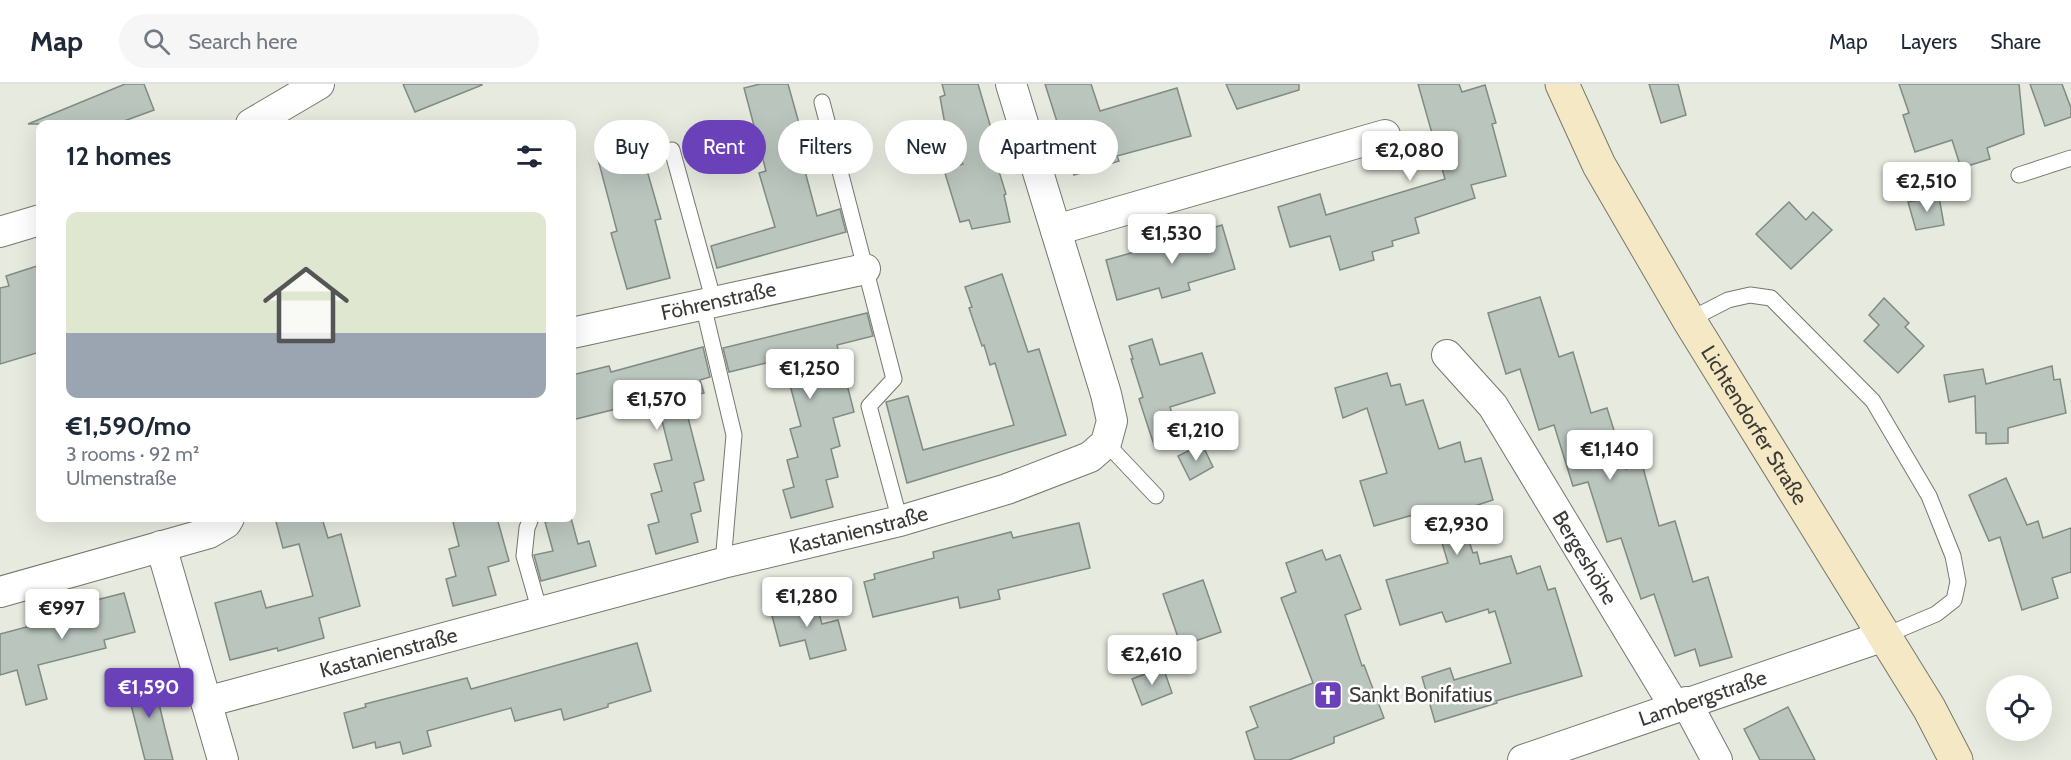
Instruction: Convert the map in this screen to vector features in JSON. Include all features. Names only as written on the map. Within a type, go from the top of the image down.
[{"type":"main road","name":"Lichtendorfer Straße","points":[[1562,84],[1599,165],[1689,320],[1929,708],[1956,760]]},
{"type":"street","points":[[258,120],[319,84]]},
{"type":"street","points":[[1011,84],[1106,394],[1112,421],[1106,443]]},
{"type":"street","points":[[1056,230],[1385,135]]},
{"type":"street","points":[[0,232],[36,221]]},
{"type":"street","name":"Föhrenstraße","points":[[576,332],[865,269]]},
{"type":"street","name":"Bergeshöhe","points":[[1447,355],[1493,406],[1680,705],[1717,760]]},
{"type":"street","name":"Kastanienstraße","points":[[206,702],[723,563],[900,521],[1007,489],[1090,457],[1106,443]]},
{"type":"street","points":[[0,592],[209,533],[227,522]]},
{"type":"street","points":[[161,546],[223,760]]},
{"type":"street","name":"Lambergstraße","points":[[1523,760],[1884,636]]},
{"type":"lane","points":[[822,102],[894,379],[869,406],[900,521]]},
{"type":"lane","points":[[672,150],[709,304],[734,435],[723,563]]},
{"type":"lane","points":[[2019,175],[2071,158]]},
{"type":"lane","points":[[1689,320],[1728,300],[1750,295],[1772,298],[1873,401],[1929,496],[1953,556],[1958,582],[1954,600],[1936,614],[1884,636]]},
{"type":"lane","points":[[1106,443],[1156,496]]},
{"type":"lane","points":[[529,522],[524,556],[540,612]]},
{"type":"building","points":[[125,84],[144,84],[154,110],[127,120],[38,120]]},
{"type":"building","points":[[403,84],[482,84],[482,85],[415,112]]},
{"type":"building","points":[[760,84],[788,84],[798,120],[778,120],[778,174],[806,174],[817,216],[840,209],[846,232],[717,268],[711,246],[775,227],[759,174],[766,174],[766,120],[752,120],[744,88]]},
{"type":"building","points":[[942,84],[978,84],[989,120],[979,120],[979,174],[1000,174],[1006,194],[1004,195],[1010,222],[972,229],[969,220],[960,222],[945,174],[967,174],[967,120],[944,120],[940,97],[945,95]]},
{"type":"building","points":[[1045,84],[1091,84],[1100,111],[1177,88],[1191,136],[1118,156],[1118,120],[1056,120]]},
{"type":"building","points":[[1226,84],[1299,84],[1299,90],[1237,109]]},
{"type":"building","points":[[1418,84],[1459,84],[1462,92],[1485,85],[1496,123],[1492,124],[1506,176],[1471,185],[1475,198],[1415,218],[1419,233],[1392,241],[1393,246],[1372,252],[1374,260],[1340,270],[1330,236],[1290,247],[1278,207],[1320,194],[1326,215],[1445,179]]},
{"type":"building","points":[[1649,84],[1678,84],[1686,115],[1661,123]]},
{"type":"building","points":[[1899,84],[2019,84],[2024,134],[1987,148],[1990,159],[1961,168],[1952,140],[1915,152],[1903,115],[1909,113]]},
{"type":"building","points":[[2030,84],[2062,84],[2071,108],[2071,117],[2045,126]]},
{"type":"building","points":[[602,174],[648,174],[661,219],[655,220],[670,278],[627,289],[611,233],[617,231]]},
{"type":"building","points":[[1939,197],[1944,225],[1916,230],[1908,202]]},
{"type":"building","points":[[1789,202],[1806,220],[1813,212],[1832,230],[1791,269],[1756,234]]},
{"type":"building","points":[[1222,225],[1235,269],[1188,283],[1190,290],[1162,298],[1159,288],[1117,300],[1106,260]]},
{"type":"building","points":[[36,266],[36,353],[0,364],[0,288],[9,286],[6,276]]},
{"type":"building","points":[[1002,274],[1028,352],[1039,349],[1066,435],[907,483],[886,402],[908,396],[923,450],[1014,425],[995,363],[990,365],[984,345],[982,346],[969,308],[972,307],[965,287]]},
{"type":"building","points":[[1540,297],[1559,357],[1573,352],[1591,413],[1607,408],[1626,469],[1642,464],[1659,526],[1675,521],[1693,582],[1708,577],[1732,657],[1700,666],[1695,649],[1675,656],[1654,594],[1641,599],[1621,538],[1607,542],[1588,482],[1573,486],[1554,425],[1539,430],[1520,369],[1506,374],[1488,313]]},
{"type":"building","points":[[1884,298],[1909,323],[1905,327],[1924,346],[1898,373],[1864,341],[1879,325],[1869,315]]},
{"type":"building","points":[[867,313],[873,336],[837,345],[854,412],[833,418],[840,446],[831,449],[838,477],[826,480],[833,507],[791,518],[783,490],[794,487],[787,460],[798,457],[790,429],[801,426],[783,359],[729,372],[723,348]]},
{"type":"building","points":[[1152,339],[1160,365],[1202,353],[1215,393],[1170,407],[1179,437],[1154,445],[1139,399],[1143,397],[1129,346]]},
{"type":"building","points":[[703,347],[710,377],[700,380],[704,393],[683,398],[704,480],[694,483],[701,511],[691,514],[698,542],[656,554],[648,525],[659,522],[651,494],[662,491],[654,464],[672,460],[658,405],[622,415],[620,408],[576,419],[576,374],[609,366],[611,372]]},
{"type":"building","points":[[2052,366],[2054,380],[2060,379],[2066,413],[2008,428],[2008,443],[1986,444],[1986,433],[1976,433],[1975,396],[1949,402],[1944,375],[1983,369],[1986,384]]},
{"type":"building","points":[[1387,373],[1391,386],[1400,384],[1406,405],[1423,400],[1439,449],[1460,442],[1465,462],[1481,458],[1493,500],[1459,511],[1473,553],[1477,552],[1480,564],[1511,556],[1517,574],[1540,566],[1548,590],[1555,588],[1582,676],[1496,701],[1497,703],[1435,722],[1422,677],[1450,668],[1454,680],[1511,663],[1495,611],[1489,613],[1488,609],[1446,622],[1442,612],[1400,625],[1386,580],[1448,563],[1435,519],[1416,524],[1413,515],[1374,526],[1360,481],[1387,473],[1367,408],[1343,418],[1335,388]]},
{"type":"building","points":[[1202,444],[1213,467],[1190,480],[1178,456]]},
{"type":"building","points":[[2006,478],[2027,525],[2038,521],[2043,538],[2071,528],[2071,572],[2052,578],[2058,598],[2022,610],[2000,537],[1989,541],[1969,495]]},
{"type":"building","points":[[276,522],[323,522],[328,538],[341,534],[360,606],[319,618],[324,638],[278,651],[277,648],[230,660],[215,603],[261,591],[266,608],[313,596],[299,544],[283,548]]},
{"type":"building","points":[[453,522],[498,522],[509,561],[488,567],[496,595],[453,606],[446,579],[456,576],[449,549],[459,546]]},
{"type":"building","points":[[545,522],[572,522],[578,544],[589,541],[596,566],[541,581],[534,555],[553,551]]},
{"type":"building","points":[[1079,523],[1090,568],[998,590],[1000,599],[960,608],[958,597],[873,617],[864,582],[875,579],[874,574],[934,558],[933,552],[1011,532],[1013,538]]},
{"type":"building","points":[[1322,550],[1326,560],[1340,555],[1361,609],[1345,615],[1362,666],[1364,665],[1384,718],[1334,737],[1334,743],[1289,760],[1255,760],[1246,732],[1258,727],[1250,707],[1313,683],[1281,598],[1296,592],[1286,563]]},
{"type":"building","points":[[1203,580],[1221,632],[1181,646],[1163,594]]},
{"type":"building","points":[[124,593],[135,632],[104,640],[106,648],[38,665],[47,699],[26,705],[17,670],[0,675],[0,634],[38,624],[37,618],[73,606]]},
{"type":"building","points":[[814,596],[822,624],[838,620],[846,650],[810,659],[805,640],[780,646],[770,608]]},
{"type":"building","points":[[637,643],[651,691],[608,704],[608,707],[564,720],[561,709],[515,721],[511,708],[427,731],[431,746],[403,754],[400,742],[376,748],[375,742],[353,748],[344,713],[366,707],[365,704],[467,678],[471,689]]},
{"type":"building","points":[[1163,667],[1172,693],[1142,705],[1132,679]]},
{"type":"building","points":[[152,674],[173,760],[145,760],[125,681]]},
{"type":"building","points":[[1788,707],[1815,760],[1760,760],[1744,729]]},
{"type":"place","name":"Sankt Bonifatius","points":[[1328,695]]}]
